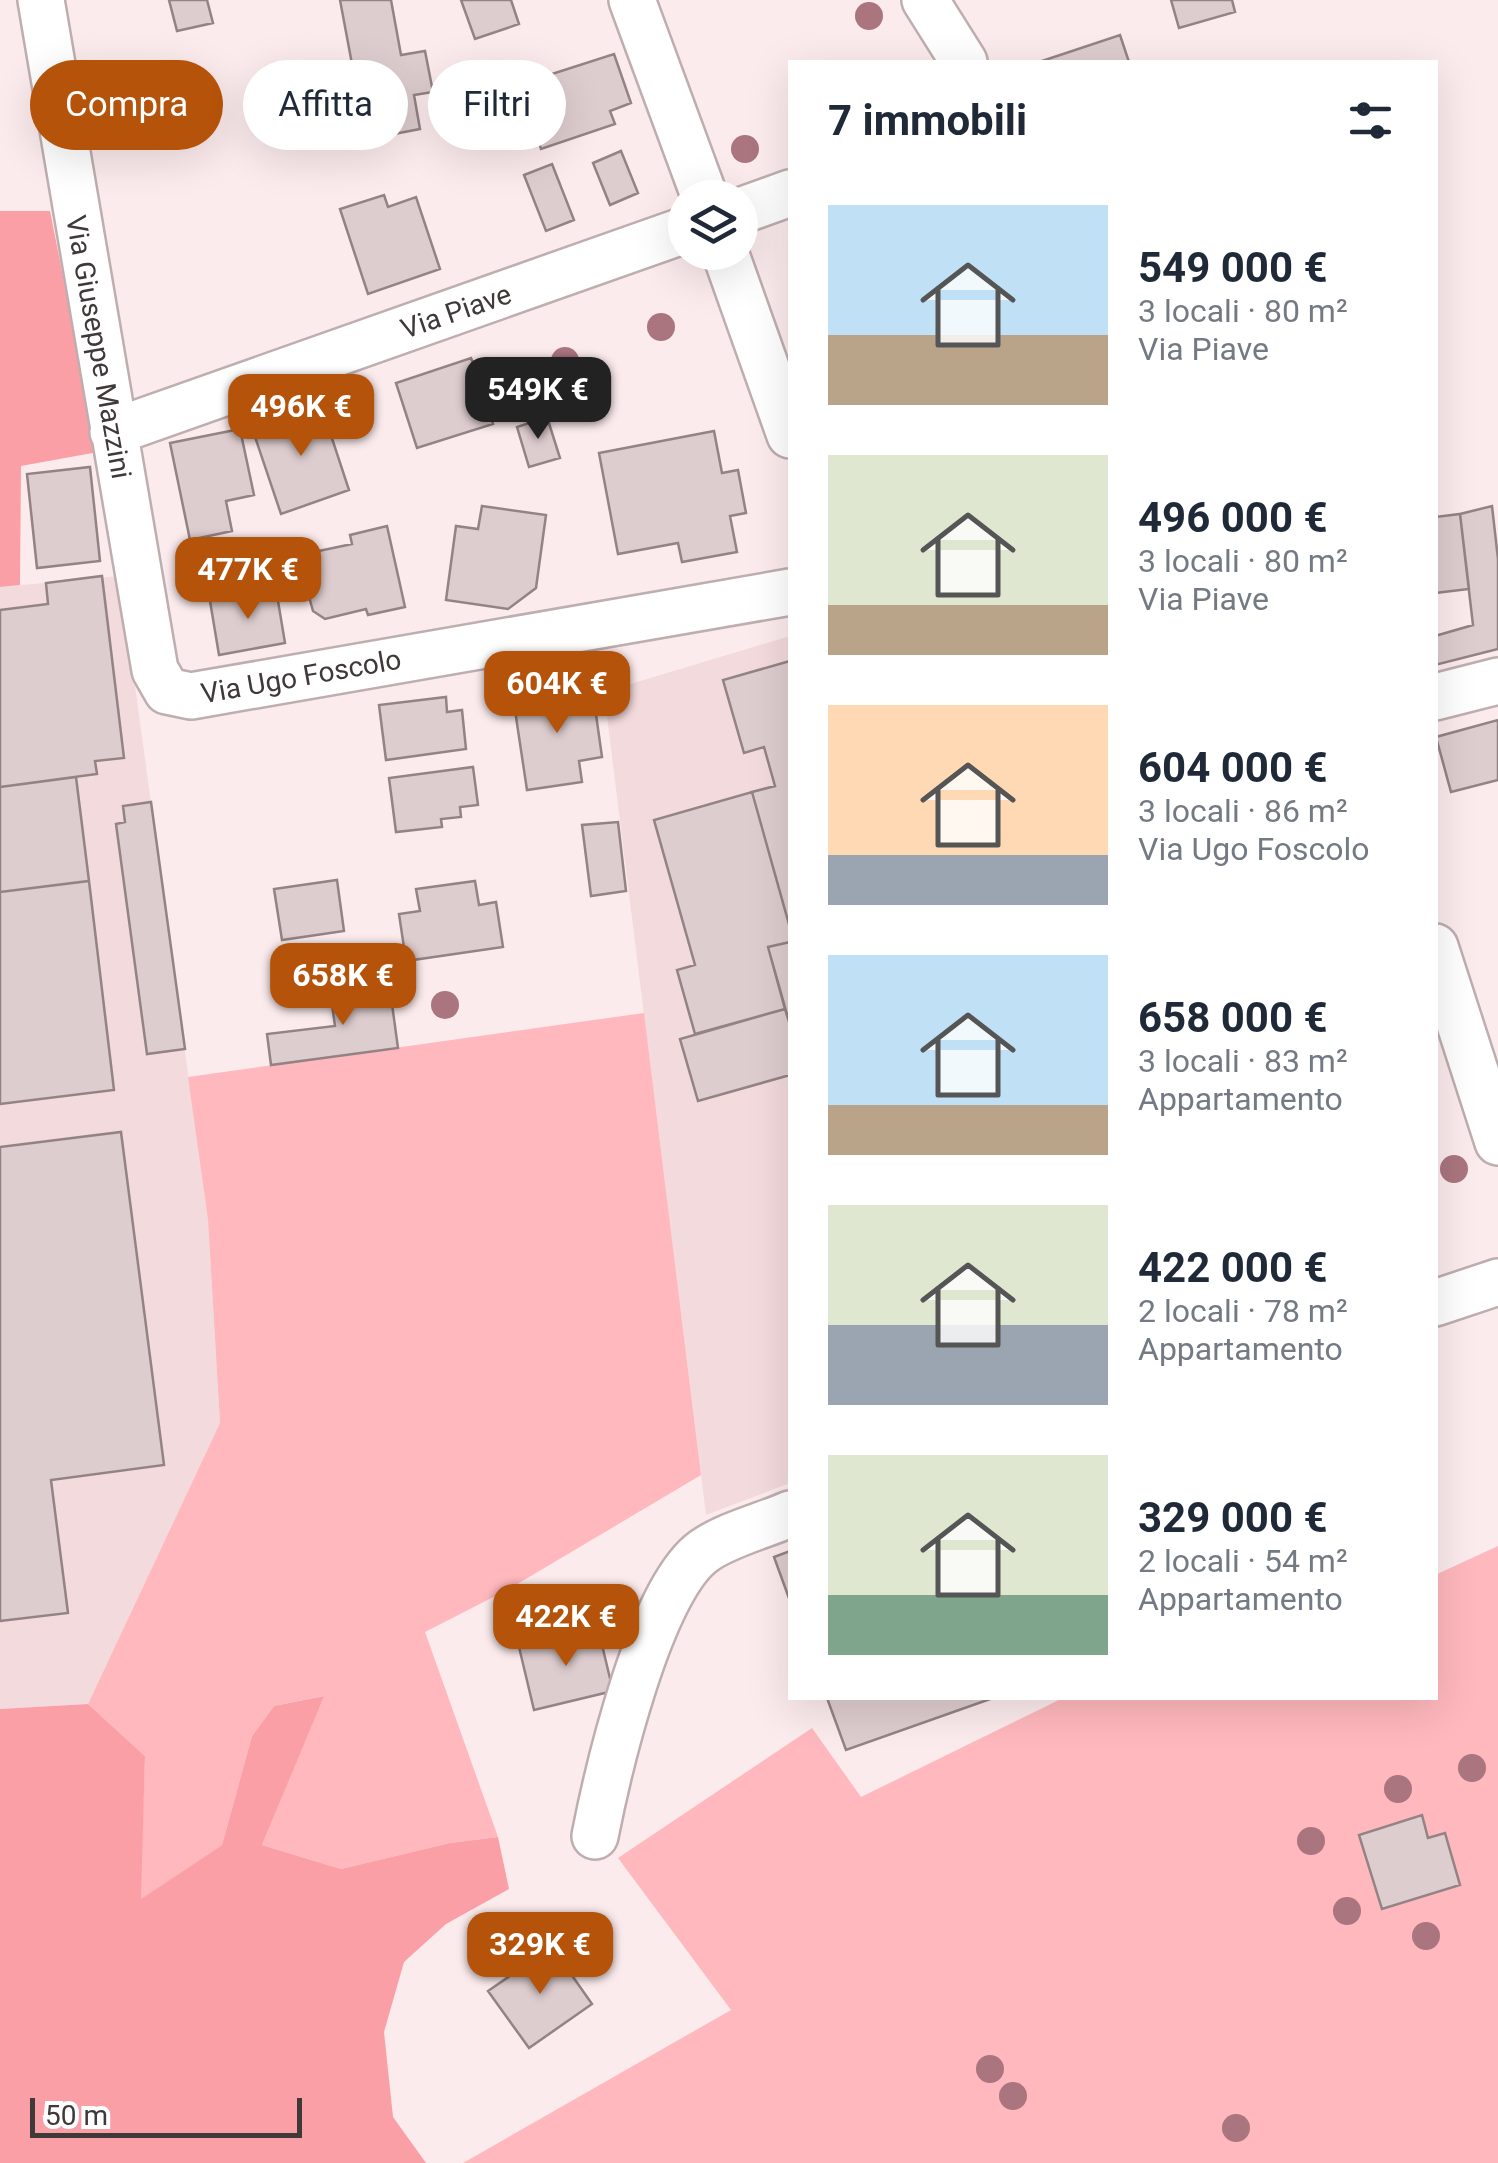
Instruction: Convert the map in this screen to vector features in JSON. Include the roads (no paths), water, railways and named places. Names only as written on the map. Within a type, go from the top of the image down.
[{"type":"street","name":"Via Giuseppe Mazzini","points":[[42,0],[155,670],[167,692]]},
{"type":"street","points":[[632,0],[698,180]]},
{"type":"street","points":[[926,0],[963,60]]},
{"type":"street","points":[[758,205],[788,195]]},
{"type":"street","name":"Via Piave","points":[[113,432],[668,236]]},
{"type":"street","points":[[731,270],[788,429]]},
{"type":"street","name":"Via Ugo Foscolo","points":[[167,692],[191,696],[788,592]]},
{"type":"street","points":[[1438,696],[1498,681]]},
{"type":"street","points":[[1438,971],[1498,1142]]},
{"type":"street","points":[[1438,1302],[1498,1282]]},
{"type":"street","points":[[595,1836],[608,1766],[659,1613],[679,1576],[705,1550],[788,1515]]}]
